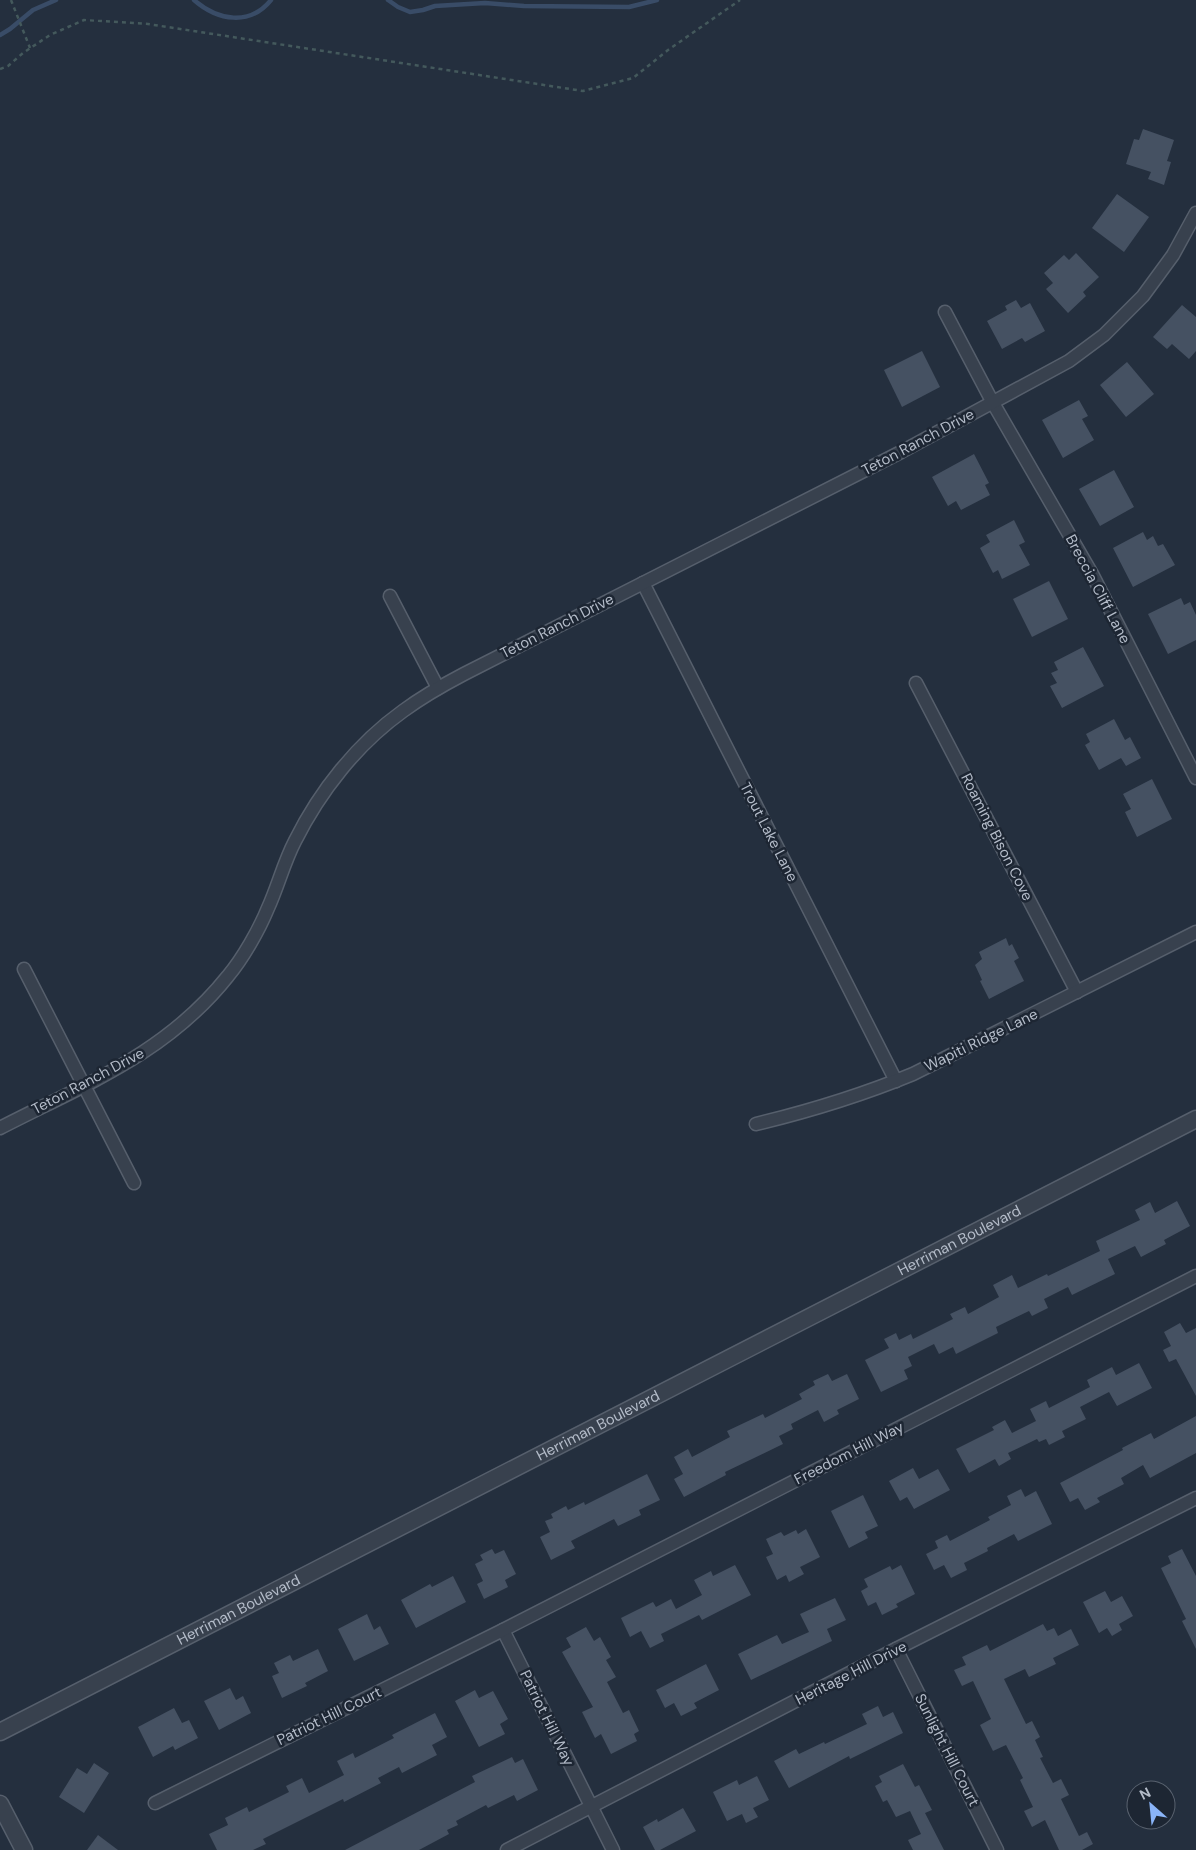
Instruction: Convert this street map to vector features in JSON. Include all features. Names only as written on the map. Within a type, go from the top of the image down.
[{"type":"street","name":"Teton Ranch Drive","points":[[0,1128],[115,1071],[157,1044],[206,1001],[229,975],[268,909],[294,842],[314,806],[358,751],[382,727],[401,712],[464,674],[901,452],[1069,361],[1104,335],[1124,316],[1160,274],[1185,235],[1196,213]]},
{"type":"street","name":"Breccia Cliff Lane","points":[[944,312],[993,403],[1092,574],[1196,778]]},
{"type":"street","name":"Trout Lake Lane","points":[[642,583],[896,1081]]},
{"type":"street","points":[[390,596],[438,688]]},
{"type":"street","name":"Roaming Bison Cove","points":[[916,683],[1077,992]]},
{"type":"street","name":"Wapiti Ridge Lane","points":[[756,1124],[802,1113],[896,1081],[947,1058],[1196,932]]},
{"type":"street","points":[[24,969],[134,1183]]},
{"type":"street","name":"Herriman Boulevard","points":[[0,1732],[1196,1119]]},
{"type":"street","name":"Freedom Hill Way","points":[[503,1630],[1196,1276]]},
{"type":"street","name":"Heritage Hill Drive","points":[[507,1850],[896,1649],[1196,1498]]},
{"type":"street","name":"Patriot Hill Court","points":[[155,1803],[503,1630]]},
{"type":"street","name":"Patriot Hill Way","points":[[503,1630],[613,1850]]},
{"type":"street","name":"Sunlight Hill Court","points":[[896,1649],[997,1850]]},
{"type":"street","points":[[0,1804],[24,1850]]},
{"type":"path","points":[[0,69],[8,66],[50,35],[84,20],[148,24],[583,91],[633,78],[668,50],[740,0]]},
{"type":"path","points":[[12,2],[30,48]]},
{"type":"building","points":[[1143,129],[1174,140],[1167,161],[1171,162],[1164,185],[1148,179],[1151,172],[1126,164],[1134,139],[1139,140]]},
{"type":"building","points":[[1117,194],[1149,217],[1124,252],[1092,228]]},
{"type":"building","points":[[1076,253],[1099,277],[1083,292],[1086,296],[1068,313],[1046,289],[1053,283],[1044,273],[1064,255],[1069,260]]},
{"type":"building","points":[[1016,300],[1021,308],[1030,303],[1045,331],[1025,342],[1022,338],[1002,349],[987,321],[1007,310],[1005,306]]},
{"type":"building","points":[[1182,305],[1196,317],[1196,351],[1189,359],[1172,344],[1167,349],[1153,337]]},
{"type":"building","points":[[922,351],[940,387],[902,407],[884,370]]},
{"type":"building","points":[[1127,362],[1154,394],[1126,417],[1100,385]]},
{"type":"building","points":[[1079,400],[1088,416],[1082,419],[1094,440],[1063,458],[1042,420]]},
{"type":"building","points":[[974,454],[989,483],[985,485],[990,495],[961,510],[956,501],[948,506],[932,477]]},
{"type":"building","points":[[1114,470],[1134,507],[1100,526],[1079,489]]},
{"type":"building","points":[[1014,520],[1025,542],[1019,545],[1030,565],[1002,579],[998,570],[993,573],[980,548],[990,542],[986,535]]},
{"type":"building","points":[[1143,532],[1147,540],[1153,536],[1158,546],[1163,544],[1175,565],[1133,587],[1113,548]]},
{"type":"building","points":[[1049,581],[1068,619],[1032,637],[1013,599]]},
{"type":"building","points":[[1181,598],[1184,605],[1190,602],[1196,615],[1196,640],[1168,654],[1148,614]]},
{"type":"building","points":[[1083,647],[1104,686],[1062,708],[1050,686],[1057,683],[1051,673],[1058,670],[1054,662]]},
{"type":"building","points":[[1114,719],[1125,740],[1130,737],[1141,758],[1126,766],[1121,758],[1099,770],[1085,745],[1090,742],[1086,734]]},
{"type":"building","points":[[1152,779],[1172,819],[1137,837],[1125,812],[1131,809],[1123,794]]},
{"type":"building","points":[[1006,938],[1009,946],[1012,944],[1019,958],[1014,961],[1024,981],[989,999],[975,965],[982,959],[979,952]]},
{"type":"building","points":[[1177,1201],[1190,1226],[1164,1240],[1166,1244],[1141,1257],[1135,1246],[1108,1259],[1115,1274],[1072,1295],[1068,1287],[1044,1299],[1048,1308],[1032,1316],[1029,1311],[996,1327],[998,1333],[956,1354],[953,1347],[939,1354],[934,1344],[908,1357],[912,1366],[904,1370],[908,1379],[881,1392],[865,1360],[889,1348],[884,1339],[896,1333],[899,1340],[911,1334],[913,1339],[953,1319],[950,1314],[965,1307],[968,1314],[999,1297],[993,1285],[1012,1275],[1018,1288],[1047,1274],[1048,1276],[1100,1251],[1096,1241],[1140,1220],[1135,1210],[1150,1202],[1155,1213]]},
{"type":"building","points":[[1180,1323],[1186,1333],[1196,1328],[1196,1396],[1176,1359],[1169,1362],[1163,1350],[1171,1346],[1164,1332]]},
{"type":"building","points":[[1139,1363],[1152,1388],[1117,1406],[1109,1392],[1080,1407],[1086,1419],[1062,1431],[1065,1437],[1049,1445],[1046,1439],[1039,1442],[1037,1439],[1008,1453],[1011,1459],[999,1466],[995,1459],[969,1473],[956,1449],[994,1430],[992,1427],[1005,1420],[1012,1433],[1036,1421],[1030,1409],[1046,1401],[1049,1408],[1090,1387],[1087,1380],[1112,1367],[1116,1375]]},
{"type":"building","points":[[828,1374],[832,1381],[847,1374],[859,1399],[837,1410],[839,1414],[824,1422],[818,1410],[791,1424],[793,1429],[779,1436],[783,1444],[725,1472],[726,1475],[684,1497],[674,1479],[683,1474],[674,1457],[688,1449],[692,1457],[730,1437],[727,1431],[763,1414],[765,1418],[802,1399],[799,1394],[815,1385],[813,1381]]},
{"type":"building","points":[[1196,1416],[1196,1453],[1150,1478],[1143,1465],[1121,1478],[1124,1484],[1097,1498],[1100,1502],[1085,1510],[1078,1498],[1070,1502],[1060,1483],[1151,1433],[1154,1439]]},
{"type":"building","points":[[913,1468],[919,1479],[938,1469],[950,1490],[914,1509],[907,1497],[900,1501],[889,1481]]},
{"type":"building","points":[[647,1474],[660,1500],[639,1510],[641,1515],[618,1526],[614,1519],[571,1541],[575,1548],[551,1560],[540,1537],[550,1532],[545,1521],[553,1518],[551,1514],[566,1506],[568,1510],[584,1502],[585,1505]]},
{"type":"building","points":[[1021,1489],[1025,1497],[1036,1491],[1052,1524],[1018,1541],[1014,1534],[987,1548],[988,1551],[964,1563],[967,1570],[951,1578],[944,1565],[934,1570],[926,1554],[938,1548],[935,1541],[947,1535],[950,1541],[990,1520],[988,1517],[1011,1505],[1007,1496]]},
{"type":"building","points":[[863,1495],[878,1526],[865,1532],[868,1538],[849,1548],[831,1511]]},
{"type":"building","points":[[806,1529],[820,1557],[800,1567],[804,1574],[789,1582],[786,1575],[777,1580],[766,1557],[773,1554],[766,1539],[781,1532],[784,1536],[796,1530],[798,1534]]},
{"type":"building","points":[[492,1549],[495,1554],[504,1550],[516,1574],[505,1580],[508,1587],[484,1599],[477,1584],[483,1581],[475,1564],[483,1560],[480,1555]]},
{"type":"building","points":[[1182,1549],[1196,1576],[1196,1649],[1182,1621],[1186,1619],[1161,1568],[1171,1563],[1168,1556]]},
{"type":"building","points":[[735,1565],[751,1595],[702,1620],[699,1615],[661,1634],[664,1641],[650,1648],[641,1631],[630,1637],[621,1618],[653,1602],[656,1607],[671,1599],[676,1609],[702,1595],[694,1580],[711,1571],[713,1576]]},
{"type":"building","points":[[901,1565],[915,1594],[896,1604],[898,1607],[882,1615],[876,1602],[868,1606],[861,1591],[868,1587],[864,1579],[890,1566],[892,1570]]},
{"type":"building","points":[[453,1576],[466,1602],[416,1628],[401,1600],[430,1584],[432,1587]]},
{"type":"building","points":[[1105,1591],[1111,1602],[1122,1596],[1133,1616],[1119,1624],[1122,1630],[1112,1636],[1107,1628],[1099,1633],[1083,1602]]},
{"type":"building","points":[[835,1598],[846,1620],[827,1629],[832,1641],[751,1680],[738,1654],[777,1635],[782,1644],[809,1632],[800,1614]]},
{"type":"building","points":[[367,1614],[374,1630],[380,1626],[389,1644],[354,1661],[338,1629]]},
{"type":"building","points":[[1043,1624],[1047,1631],[1054,1628],[1058,1636],[1071,1629],[1079,1645],[1053,1658],[1056,1664],[1029,1677],[1025,1669],[1004,1679],[1026,1724],[1032,1721],[1040,1737],[1035,1740],[1043,1757],[1040,1758],[1053,1783],[1061,1779],[1069,1795],[1061,1799],[1079,1836],[1087,1832],[1093,1844],[1082,1850],[1059,1850],[1045,1820],[1032,1827],[1024,1811],[1033,1807],[1020,1780],[1023,1778],[1006,1745],[993,1751],[980,1725],[991,1719],[973,1681],[962,1686],[954,1670],[966,1665],[962,1657],[987,1645],[990,1651]]},
{"type":"building","points":[[586,1627],[594,1641],[600,1637],[611,1657],[606,1660],[616,1677],[607,1682],[623,1713],[629,1710],[639,1731],[634,1734],[637,1741],[611,1754],[601,1734],[595,1738],[582,1712],[593,1707],[562,1652],[571,1647],[566,1638]]},
{"type":"building","points":[[318,1649],[328,1671],[305,1683],[307,1686],[282,1698],[272,1676],[279,1673],[274,1663],[290,1655],[293,1661]]},
{"type":"building","points":[[706,1664],[719,1690],[694,1703],[697,1708],[681,1716],[674,1703],[665,1708],[656,1690]]},
{"type":"building","points":[[230,1688],[236,1700],[243,1696],[251,1713],[219,1730],[204,1701]]},
{"type":"building","points":[[475,1690],[479,1698],[493,1691],[508,1719],[500,1724],[505,1734],[479,1747],[455,1701]]},
{"type":"building","points":[[878,1706],[883,1717],[893,1712],[903,1733],[850,1759],[849,1756],[789,1788],[774,1761],[796,1749],[799,1754],[824,1742],[825,1744],[867,1724],[862,1714]]},
{"type":"building","points":[[174,1708],[182,1723],[189,1720],[198,1738],[175,1750],[173,1746],[153,1757],[138,1727]]},
{"type":"building","points":[[435,1713],[447,1737],[432,1745],[437,1755],[402,1773],[399,1767],[378,1778],[381,1783],[344,1802],[343,1799],[263,1839],[266,1844],[253,1850],[217,1850],[209,1834],[228,1825],[225,1818],[247,1807],[249,1812],[289,1792],[286,1786],[302,1778],[309,1793],[344,1775],[337,1761],[353,1753],[355,1758],[394,1738],[392,1735]]},
{"type":"building","points":[[512,1757],[515,1763],[523,1759],[538,1790],[517,1801],[514,1795],[488,1808],[486,1805],[456,1821],[458,1825],[447,1830],[449,1834],[419,1850],[345,1850],[475,1782],[472,1776]]},
{"type":"building","points":[[94,1763],[109,1773],[84,1813],[59,1797],[77,1768],[87,1774]]},
{"type":"building","points":[[903,1764],[915,1787],[919,1785],[932,1810],[925,1813],[944,1850],[913,1850],[908,1840],[921,1834],[910,1811],[896,1817],[887,1800],[883,1802],[875,1786],[882,1782],[879,1776]]},
{"type":"building","points":[[757,1776],[769,1800],[753,1808],[758,1817],[746,1823],[742,1814],[727,1821],[713,1792],[737,1780],[739,1785]]},
{"type":"building","points":[[683,1808],[696,1831],[660,1850],[655,1850],[643,1827],[657,1819],[658,1822]]},
{"type":"building","points":[[98,1835],[118,1850],[87,1850]]},
{"type":"waterway","points":[[0,35],[33,10],[56,0]]},
{"type":"waterway","points":[[194,0],[213,13],[234,18],[253,14],[271,0]]},
{"type":"waterway","points":[[388,0],[410,12],[435,6],[485,3],[524,6],[629,7],[657,0]]}]
